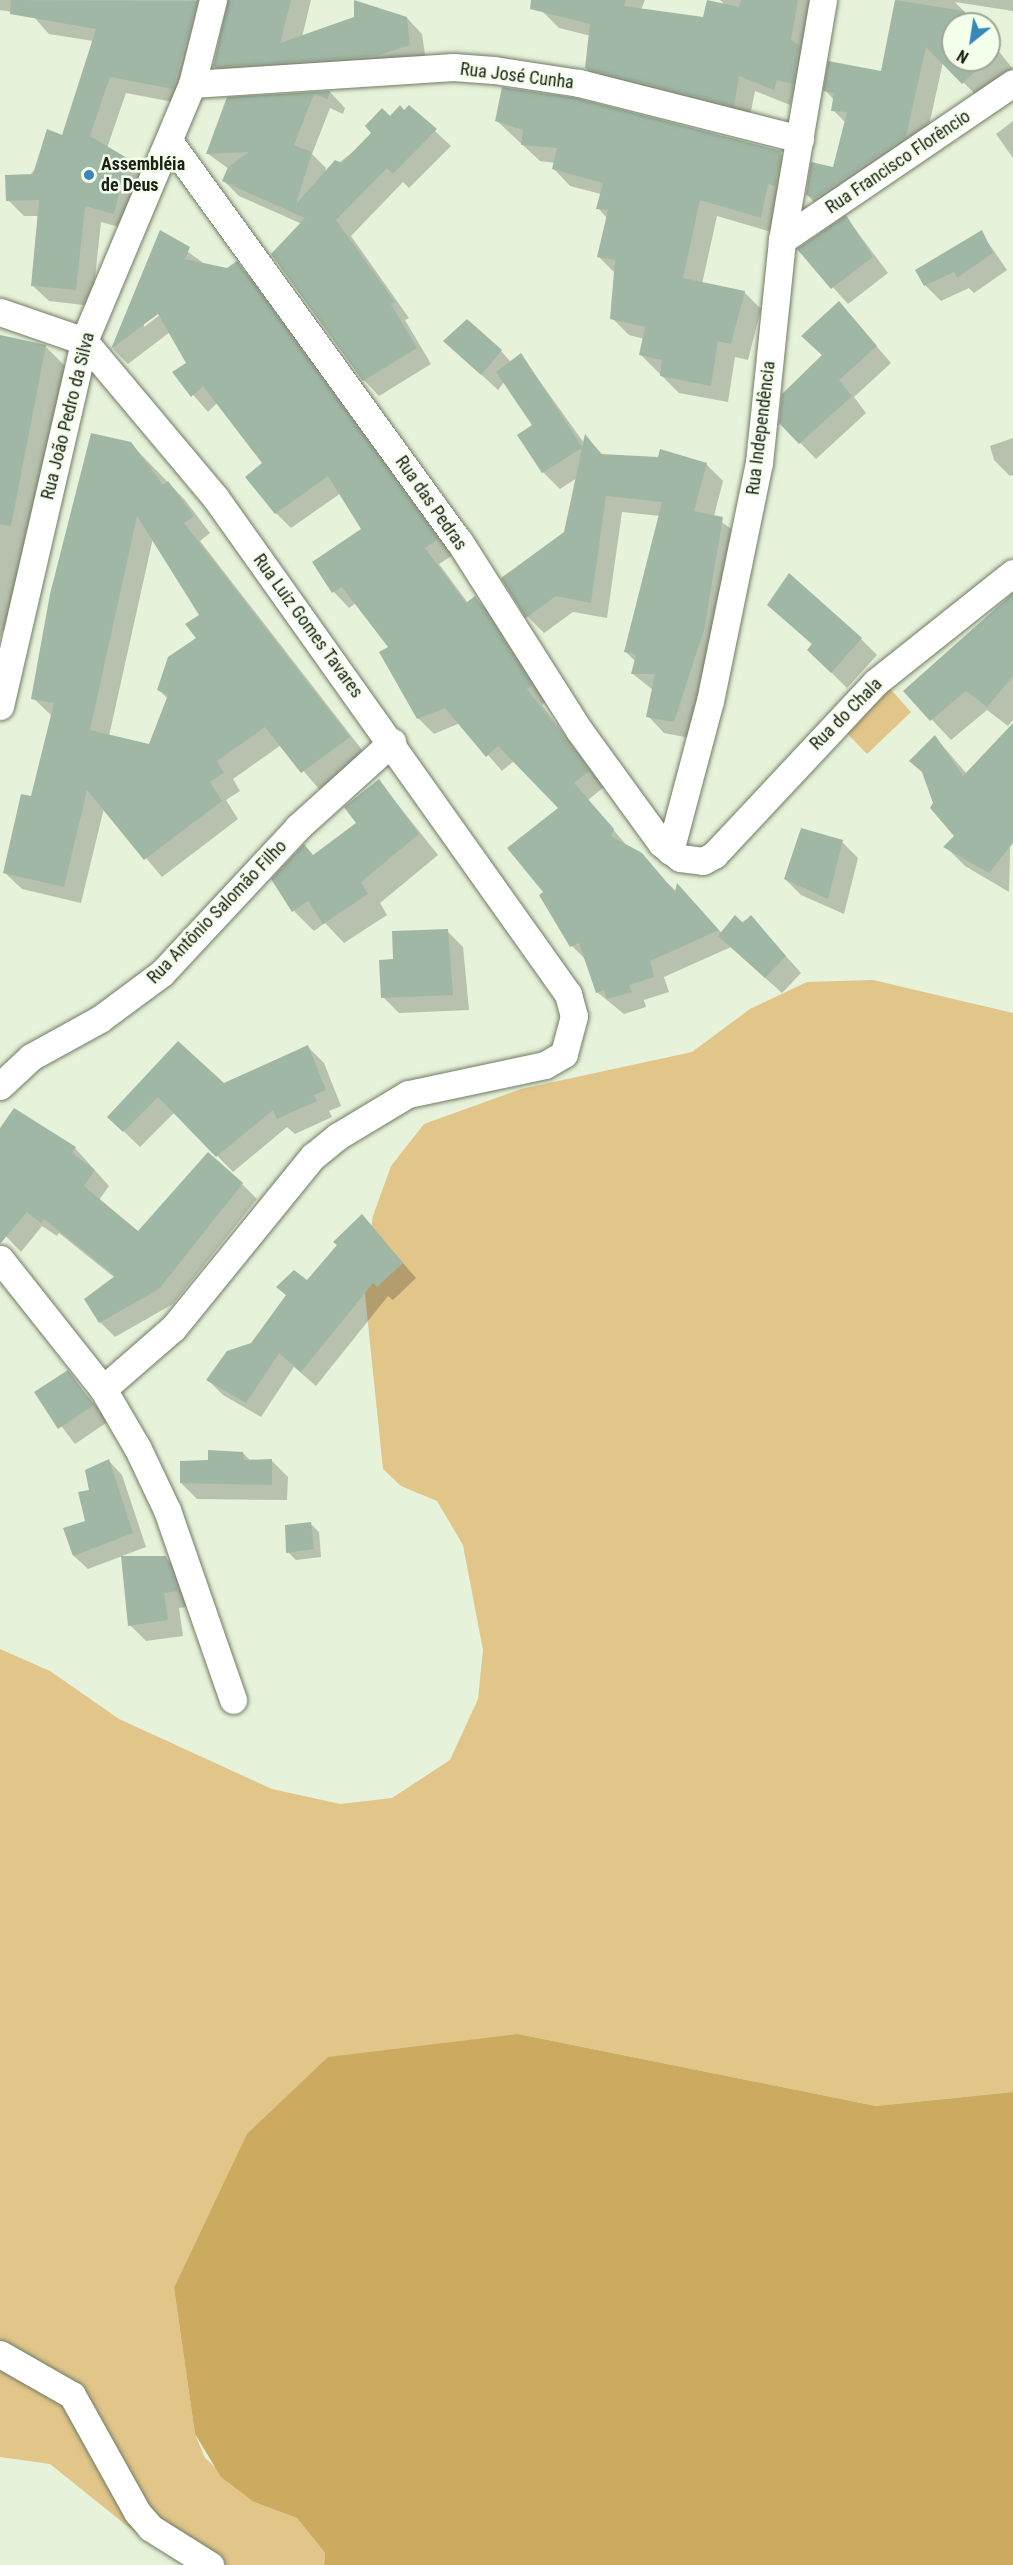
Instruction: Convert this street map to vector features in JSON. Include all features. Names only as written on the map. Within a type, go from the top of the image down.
[{"type":"street","name":"Rua João Pedro da Silva","points":[[0,706],[84,341],[192,84],[213,0]]},
{"type":"street","name":"Rua Independência","points":[[681,856],[712,690],[759,463],[782,240],[823,0]]},
{"type":"street","name":"Rua José Cunha","points":[[192,84],[453,68],[495,70],[579,83],[800,139]]},
{"type":"street","name":"Rua Francisco Florêncio","points":[[782,240],[1013,83]]},
{"type":"street","name":"Rua das Pedras","points":[[169,141],[459,541],[579,730],[681,856]]},
{"type":"street","points":[[0,312],[84,341]]},
{"type":"street","name":"Rua Luiz Gomes Tavares","points":[[84,341],[215,497],[392,742],[568,994],[572,1035],[564,1054],[545,1065],[408,1094],[338,1136],[313,1156],[173,1328],[103,1389]]},
{"type":"street","name":"Rua do Chala","points":[[681,856],[714,855],[876,682],[1013,573]]},
{"type":"street","name":"Rua Antônio Salomão Filho","points":[[0,1086],[31,1057],[100,1019],[162,974],[298,827],[392,742]]},
{"type":"street","points":[[0,1259],[103,1389],[167,1510],[233,1701]]},
{"type":"street","points":[[0,2354],[72,2395],[137,2512],[151,2528],[210,2565]]},
{"type":"shaded area","points":[[884,682],[911,712],[867,754],[842,728]]},
{"type":"shaded area","points":[[873,980],[1013,1013],[1013,2092],[876,2106],[518,2034],[174,2288],[195,2434],[205,2458],[254,2502],[297,2518],[325,2553],[324,2565],[206,2565],[165,2549],[136,2533],[50,2464],[0,2457],[0,1649],[50,1671],[119,1719],[272,1789],[340,1804],[392,1798],[450,1760],[478,1699],[483,1650],[463,1545],[437,1501],[401,1486],[383,1469],[363,1275],[373,1216],[391,1166],[424,1124],[521,1089],[692,1052],[750,1009],[807,982]]},
{"type":"shaded area","points":[[518,2034],[876,2106],[1013,2092],[1013,2565],[324,2565],[325,2553],[297,2518],[254,2502],[221,2477],[195,2434],[174,2288],[247,2134],[328,2057]]},
{"type":"building","points":[[11,0],[197,1],[173,89],[110,77],[90,136],[127,158],[114,214],[85,206],[76,290],[31,286],[39,200],[6,201],[5,175],[33,174],[47,129],[62,135],[96,29],[10,14]]},
{"type":"building","points":[[228,0],[291,0],[280,43],[354,17],[354,0],[407,17],[410,45],[376,56],[213,67]]},
{"type":"building","points":[[531,0],[626,0],[624,6],[703,17],[707,0],[739,7],[741,0],[798,0],[791,40],[799,45],[793,84],[777,80],[774,90],[739,76],[734,106],[585,68],[590,24],[530,9]]},
{"type":"building","points":[[895,0],[965,12],[941,12],[941,62],[926,47],[906,136],[815,198],[806,195],[811,162],[833,167],[847,112],[831,111],[834,93],[823,91],[828,61],[881,71]]},
{"type":"building","points":[[950,72],[975,72],[962,84]]},
{"type":"building","points":[[502,87],[576,98],[781,151],[775,186],[768,184],[761,218],[700,200],[683,278],[745,291],[731,344],[718,341],[711,386],[660,376],[662,360],[639,355],[645,327],[610,319],[615,260],[597,257],[608,210],[596,209],[603,183],[552,169],[557,148],[521,145],[523,130],[495,121]]},
{"type":"building","points":[[330,91],[328,99],[314,94],[294,145],[312,152],[296,204],[335,160],[342,163],[371,133],[365,126],[382,108],[390,116],[400,105],[404,110],[409,105],[437,129],[393,174],[387,168],[336,220],[395,302],[391,304],[417,348],[363,381],[271,254],[305,218],[222,181],[228,167],[249,152],[206,154],[227,97]]},
{"type":"building","points":[[846,215],[873,257],[831,289],[797,249]]},
{"type":"building","points":[[160,230],[190,247],[185,259],[227,268],[237,261],[438,539],[425,548],[466,603],[475,596],[532,685],[527,689],[589,771],[574,783],[614,829],[611,836],[642,853],[675,892],[677,883],[719,930],[650,961],[654,977],[629,985],[632,992],[607,999],[604,990],[596,993],[579,943],[570,947],[539,895],[543,892],[507,848],[558,808],[498,746],[486,757],[445,708],[417,719],[379,652],[388,647],[342,587],[332,593],[312,562],[361,529],[328,476],[275,514],[245,477],[262,463],[203,386],[191,397],[172,372],[186,363],[158,314],[111,349]]},
{"type":"building","points":[[982,230],[993,253],[957,278],[954,272],[924,286],[915,270]]},
{"type":"building","points":[[839,301],[877,346],[839,380],[852,396],[799,444],[779,423],[782,394],[822,355],[801,336]]},
{"type":"building","points":[[467,319],[502,350],[481,375],[443,341]]},
{"type":"building","points":[[0,335],[46,345],[11,526],[0,524]]},
{"type":"building","points":[[521,353],[582,447],[585,434],[601,454],[658,457],[660,449],[707,463],[694,511],[723,517],[704,630],[674,722],[646,717],[655,674],[631,674],[636,655],[624,652],[662,502],[606,496],[591,603],[556,596],[526,618],[501,578],[564,532],[582,448],[542,473],[517,435],[532,425],[496,372]]},
{"type":"building","points":[[91,433],[131,442],[163,485],[168,481],[194,516],[184,523],[350,737],[301,773],[265,727],[217,761],[224,773],[210,782],[222,801],[144,860],[87,790],[64,887],[3,873],[21,794],[31,796],[54,703],[31,699],[50,594]],"holes":[[[137,516],[199,615],[185,624],[196,638],[168,657],[157,690],[168,695],[149,744],[90,730]]]},
{"type":"building","points":[[789,573],[862,638],[831,673],[807,650],[812,644],[767,605]]},
{"type":"building","points":[[1013,593],[1013,676],[987,707],[966,691],[930,721],[903,691]]},
{"type":"building","points":[[1013,723],[1013,843],[989,873],[943,847],[954,836],[930,808],[933,803],[922,772],[909,761],[935,735],[963,776]]},
{"type":"building","points":[[379,779],[419,834],[361,882],[368,894],[323,924],[308,901],[292,912],[271,879],[304,844],[313,855],[356,823],[344,807]]},
{"type":"building","points":[[801,828],[843,840],[828,899],[784,879]]},
{"type":"building","points":[[735,915],[743,923],[751,915],[786,956],[765,978],[718,936]]},
{"type":"building","points":[[448,929],[453,995],[381,998],[379,960],[393,959],[392,931]]},
{"type":"building","points":[[178,1041],[224,1083],[308,1045],[326,1090],[314,1095],[317,1101],[277,1119],[273,1110],[216,1157],[158,1097],[123,1132],[107,1117]]},
{"type":"building","points":[[14,1108],[76,1147],[72,1153],[95,1170],[84,1186],[138,1231],[208,1152],[243,1183],[159,1289],[99,1323],[84,1299],[115,1276],[44,1219],[41,1223],[27,1212],[0,1244],[0,1128]]},
{"type":"building","points":[[362,1214],[403,1263],[377,1287],[373,1283],[301,1372],[279,1353],[246,1403],[206,1380],[227,1351],[251,1343],[286,1295],[276,1287],[294,1270],[307,1280],[337,1245],[333,1242]]},
{"type":"building","points":[[68,1370],[94,1405],[58,1429],[34,1392]]},
{"type":"building","points":[[208,1450],[243,1452],[244,1460],[272,1459],[272,1485],[180,1483],[180,1461],[208,1460]]},
{"type":"building","points":[[109,1459],[133,1533],[73,1556],[63,1528],[85,1521],[78,1492],[89,1490],[85,1470]]},
{"type":"building","points":[[311,1522],[314,1549],[286,1553],[285,1525]]},
{"type":"building","points":[[121,1556],[166,1556],[178,1591],[164,1593],[168,1620],[128,1626]]},
{"type":"place","name":"Assembléia de Deus","points":[[89,175]]}]
